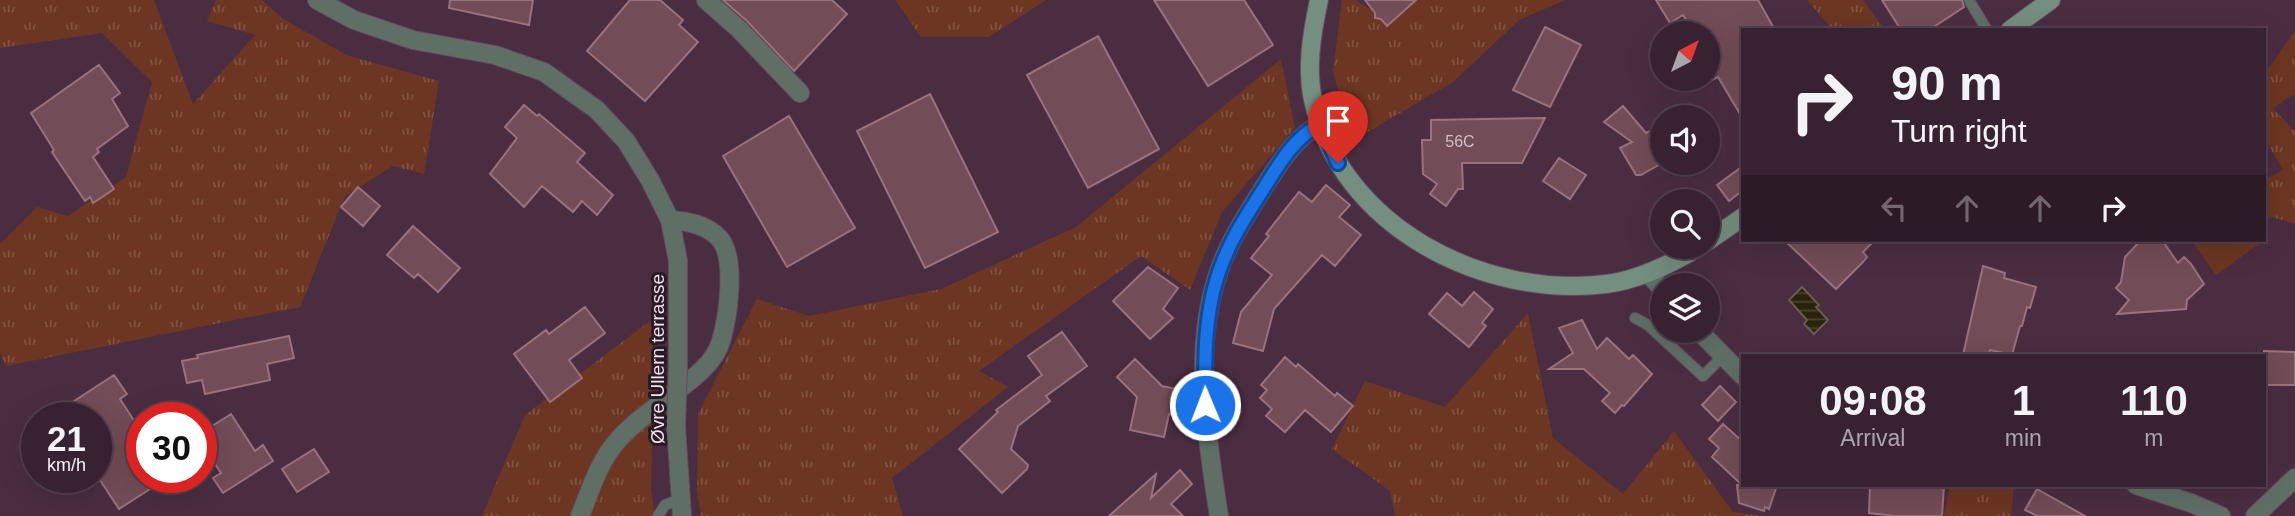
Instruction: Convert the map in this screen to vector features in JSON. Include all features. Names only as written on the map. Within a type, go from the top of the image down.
[{"type":"street","name":"Øvre Ullern terrasse","points":[[317,0],[354,20],[413,40],[495,55],[544,72],[597,110],[626,141],[670,220],[678,261],[676,425],[681,507]]},
{"type":"street","points":[[706,0],[739,29],[800,93]]},
{"type":"street","points":[[1319,0],[1310,72],[1313,99],[1320,124],[1338,163],[1355,187],[1405,233],[1430,250],[1458,263],[1513,280],[1538,284],[1606,284],[1648,273],[1679,259]]},
{"type":"street","points":[[2013,28],[2051,0]]},
{"type":"street","points":[[1219,516],[1205,405],[1206,330],[1214,288],[1229,248],[1275,170],[1300,138],[1320,124]]},
{"type":"street","points":[[1720,233],[1741,218]]},
{"type":"street","points":[[580,516],[603,462],[617,441],[704,368],[721,342],[730,268],[726,253],[720,239],[710,231],[689,221],[670,220]]},
{"type":"street","points":[[1711,343],[1741,374]]},
{"type":"street","points":[[2255,516],[2295,478]]},
{"type":"street","points":[[2142,487],[2221,516]]},
{"type":"lane","points":[[1969,0],[1986,28]]},
{"type":"lane","points":[[1635,317],[1657,333],[1703,376],[1723,356]]},
{"type":"lane","name":"Øvre Ullern terrasse","points":[[658,516],[665,505],[681,507]]},
{"type":"green space","points":[[0,0],[154,0],[193,104],[255,35],[207,21],[216,0],[262,0],[282,18],[346,55],[439,81],[424,174],[393,166],[345,196],[300,307],[6,366],[0,352],[0,244],[37,207],[68,216],[126,177],[152,82],[102,33],[0,48]]},
{"type":"green space","points":[[895,0],[1046,0],[989,37],[921,37]]},
{"type":"green space","points":[[1342,0],[1356,0],[1373,11],[1388,0],[1565,0],[1519,20],[1453,82],[1352,141],[1333,71]]},
{"type":"green space","points":[[1807,0],[1863,0],[1884,28],[1830,28]]},
{"type":"green space","points":[[2295,31],[2295,93],[2273,108],[2295,132],[2295,224],[2266,215],[2266,179],[2283,170],[2266,141],[2266,72]]},
{"type":"green space","points":[[1281,59],[1295,128],[1222,212],[1190,290],[1141,256],[979,371],[1008,387],[892,478],[903,516],[701,516],[697,491],[698,414],[757,299],[809,316],[941,289],[1076,227]]},
{"type":"green space","points":[[2192,242],[2258,242],[2259,244],[2216,275]]},
{"type":"green space","points":[[1528,313],[1553,438],[1623,494],[1674,431],[1733,512],[1765,516],[1395,516],[1390,491],[1332,449],[1365,381],[1445,407]]},
{"type":"green space","points":[[654,318],[651,490],[655,516],[482,516],[525,415]]},
{"type":"green space","points":[[1950,487],[2014,487],[2011,516],[1944,516]]},
{"type":"shaded area","points":[[1802,287],[1819,305],[1816,307],[1828,320],[1814,334],[1804,324],[1807,320],[1789,300]]},
{"type":"building","points":[[450,0],[533,0],[529,25],[449,8]]},
{"type":"building","points":[[630,0],[660,0],[683,20],[679,25],[698,42],[645,101],[587,51]]},
{"type":"building","points":[[723,0],[832,0],[847,14],[794,71],[747,21]]},
{"type":"building","points":[[1154,0],[1244,0],[1273,45],[1208,86]]},
{"type":"building","points":[[1365,0],[1416,0],[1387,26],[1381,19],[1375,18],[1375,13]]},
{"type":"building","points":[[1656,0],[1758,0],[1774,28],[1741,28],[1741,116],[1720,80],[1720,21],[1687,21],[1683,15],[1669,21]]},
{"type":"building","points":[[1882,0],[1962,0],[1964,7],[1932,28],[1900,28]]},
{"type":"building","points":[[1545,27],[1581,45],[1550,107],[1513,90]]},
{"type":"building","points":[[1098,36],[1159,149],[1088,188],[1027,75]]},
{"type":"building","points":[[99,65],[120,93],[112,99],[128,126],[97,149],[99,152],[93,157],[114,189],[93,203],[90,197],[85,201],[52,152],[54,150],[31,113]]},
{"type":"building","points":[[930,94],[998,232],[925,268],[857,131]]},
{"type":"building","points":[[524,105],[537,116],[539,114],[585,153],[577,162],[613,195],[597,215],[582,201],[573,212],[542,186],[524,207],[490,174],[517,138],[505,127]]},
{"type":"building","points":[[1623,106],[1646,133],[1650,131],[1650,170],[1636,175],[1620,148],[1632,142],[1604,122]]},
{"type":"building","points":[[789,116],[855,228],[787,267],[723,156]]},
{"type":"building","points":[[1545,118],[1522,163],[1462,163],[1463,189],[1458,189],[1446,206],[1430,194],[1437,184],[1423,174],[1422,140],[1431,140],[1431,120]]},
{"type":"building","points":[[1559,158],[1586,175],[1570,199],[1543,181]]},
{"type":"building","points":[[1741,167],[1741,192],[1729,201],[1717,185]]},
{"type":"building","points":[[1326,185],[1350,205],[1339,217],[1361,235],[1335,266],[1322,255],[1274,309],[1263,351],[1233,343],[1241,312],[1272,275],[1251,258],[1299,192],[1312,202]]},
{"type":"building","points":[[358,187],[380,206],[363,226],[341,207]]},
{"type":"building","points":[[413,226],[460,268],[438,292],[418,274],[414,278],[387,255]]},
{"type":"building","points":[[1786,242],[1873,242],[1863,252],[1867,257],[1836,289]]},
{"type":"building","points":[[2139,242],[2163,242],[2178,263],[2184,257],[2191,264],[2204,284],[2187,300],[2186,309],[2117,314],[2129,300],[2116,288],[2121,282],[2125,257]]},
{"type":"building","points":[[1983,266],[2005,273],[2004,278],[2036,287],[2012,354],[1990,350],[1989,354],[1963,354]]},
{"type":"building","points":[[1148,267],[1178,288],[1163,309],[1173,318],[1150,339],[1113,301]]},
{"type":"building","points":[[1474,292],[1493,309],[1482,323],[1486,326],[1469,347],[1429,314],[1447,293],[1462,306]]},
{"type":"building","points":[[585,307],[605,333],[569,360],[582,378],[550,402],[514,354],[546,330],[549,334]]},
{"type":"building","points":[[1582,320],[1597,349],[1607,338],[1629,359],[1633,355],[1652,374],[1615,413],[1602,401],[1610,393],[1584,369],[1549,369],[1573,353],[1559,328]]},
{"type":"building","points":[[1062,332],[1087,366],[1046,396],[1050,401],[1018,426],[1011,449],[1028,465],[1002,493],[959,449],[998,412],[996,410],[1042,375],[1028,356]]},
{"type":"building","points":[[289,336],[294,358],[267,364],[270,380],[205,394],[202,380],[187,383],[182,361],[198,358],[197,355]]},
{"type":"building","points":[[2264,351],[2295,352],[2295,385],[2266,385]]},
{"type":"building","points":[[1285,357],[1296,367],[1298,364],[1335,396],[1337,393],[1353,406],[1331,432],[1305,410],[1285,432],[1266,416],[1272,409],[1260,398],[1267,390],[1261,385]]},
{"type":"building","points":[[1135,359],[1162,386],[1190,392],[1185,418],[1169,414],[1164,437],[1130,430],[1137,397],[1117,377]]},
{"type":"building","points":[[114,375],[127,394],[120,399],[126,408],[126,493],[144,493],[119,509],[108,493],[112,493],[112,402],[73,402]]},
{"type":"building","points":[[1720,386],[1736,402],[1718,421],[1702,405]]},
{"type":"building","points":[[231,414],[255,451],[263,445],[273,461],[223,493],[217,484],[217,476],[221,473],[217,467],[217,423]]},
{"type":"building","points":[[1723,424],[1741,440],[1741,484],[1712,457],[1719,448],[1709,439]]},
{"type":"building","points":[[314,449],[329,472],[297,492],[282,469]]},
{"type":"building","points":[[1180,470],[1192,484],[1171,504],[1183,516],[1109,516],[1156,474],[1151,498]]},
{"type":"building","points":[[1737,485],[1776,487],[1769,509],[1765,507],[1764,511],[1739,503]]},
{"type":"building","points":[[1870,487],[1944,487],[1942,516],[1869,513]]},
{"type":"building","points":[[2037,489],[2085,516],[2037,516],[2025,510]]},
{"type":"route","points":[[1205,405],[1206,330],[1211,299],[1217,276],[1243,221],[1289,151],[1311,129],[1320,124],[1338,163]]}]
